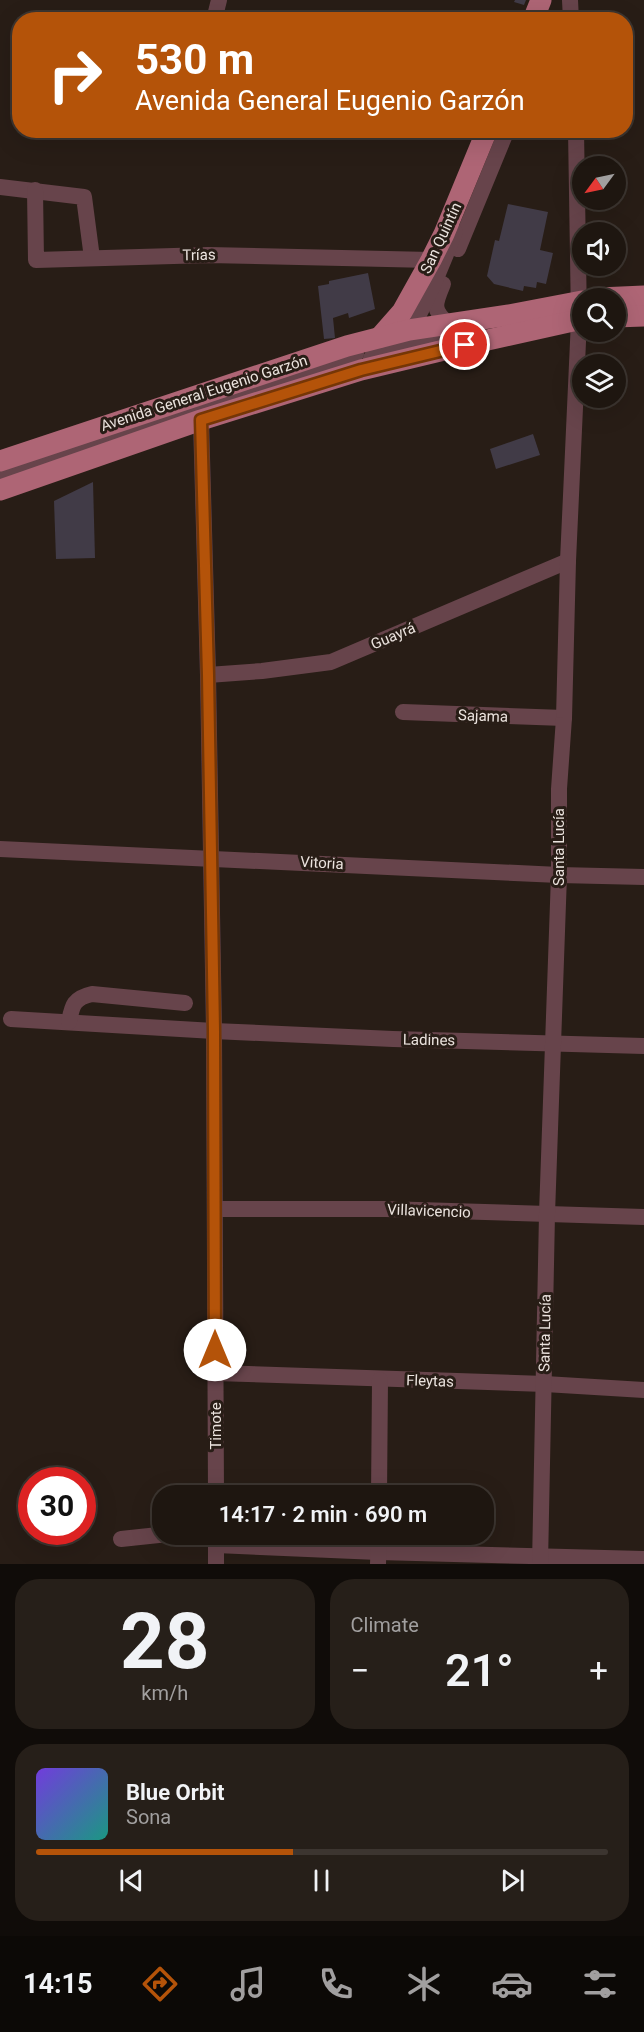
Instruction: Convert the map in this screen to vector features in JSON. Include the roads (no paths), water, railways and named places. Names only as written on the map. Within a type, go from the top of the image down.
[{"type":"main road","name":"San Quintín","points":[[380,338],[402,312],[431,260],[484,138]]},
{"type":"main road","name":"Avenida General Eugenio Garzón","points":[[626,300],[644,296]]},
{"type":"main road","name":"Avenida General Eugenio Garzón","points":[[0,461],[347,346],[380,338],[414,324],[449,324],[572,310]]},
{"type":"main road","name":"Avenida General Eugenio Garzón","points":[[0,490],[201,420],[384,364],[572,312]]},
{"type":"main road","points":[[626,317],[644,316]]},
{"type":"street","name":"San Quintín","points":[[414,324],[494,138]]},
{"type":"street","name":"San Quintín","points":[[449,324],[437,313],[435,303],[504,138]]},
{"type":"street","name":"Santa Lucía","points":[[576,138],[582,288]]},
{"type":"street","points":[[0,187],[84,197],[92,258]]},
{"type":"street","name":"Trías","points":[[35,190],[36,260],[208,255],[431,260]]},
{"type":"street","points":[[626,307],[644,306]]},
{"type":"street","name":"Avenida General Eugenio Garzón","points":[[333,364],[341,366],[386,354],[428,337],[572,311]]},
{"type":"street","name":"Avenida General Eugenio Garzón","points":[[0,476],[98,440],[392,343],[405,335],[414,324]]},
{"type":"street","name":"Santa Lucía","points":[[540,1560],[547,1214],[559,875],[559,789],[564,718],[568,561],[581,342]]},
{"type":"street","name":"Timote","points":[[201,420],[214,1031],[216,1485]]},
{"type":"street","name":"Guayrá","points":[[208,675],[331,662],[568,561]]},
{"type":"street","name":"Sajama","points":[[403,712],[564,718]]},
{"type":"street","name":"Vitoria","points":[[0,849],[644,877]]},
{"type":"street","points":[[69,1023],[76,1002],[83,996],[92,994],[185,1003]]},
{"type":"street","name":"Ladines","points":[[10,1019],[393,1039],[644,1046]]},
{"type":"street","name":"Villavicencio","points":[[215,1209],[385,1209],[644,1217]]},
{"type":"street","name":"Fleytas","points":[[216,1373],[545,1384],[644,1390]]},
{"type":"street","points":[[379,1485],[380,1380]]},
{"type":"street","points":[[121,1539],[152,1536]]},
{"type":"street","points":[[216,1545],[216,1564]]},
{"type":"street","points":[[297,1545],[540,1560],[644,1559]]}]
